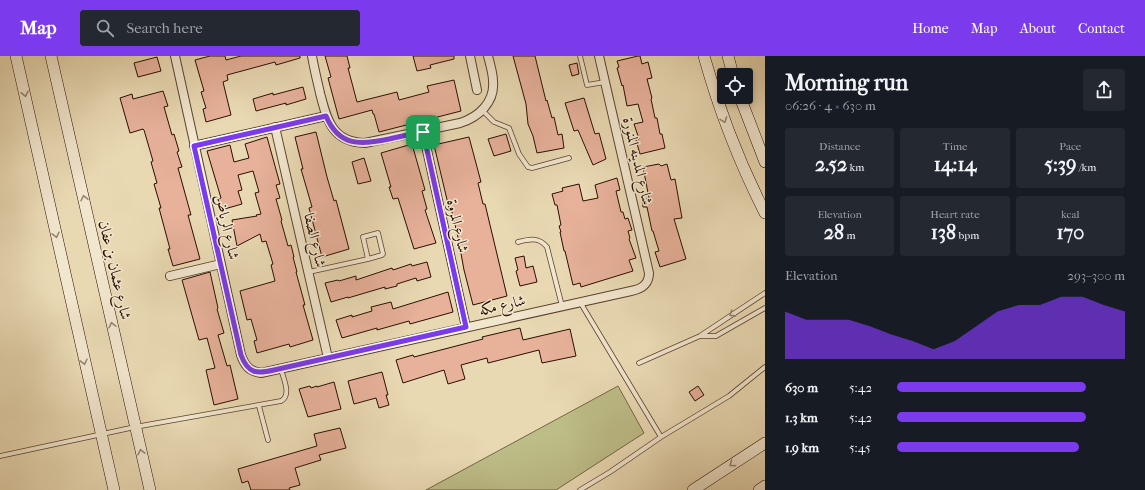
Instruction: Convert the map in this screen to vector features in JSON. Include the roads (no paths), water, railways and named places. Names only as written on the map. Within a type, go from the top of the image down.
[{"type":"main road","points":[[16,56],[100,435],[114,490]]},
{"type":"main road","name":"شارع عثمان بن عفان","points":[[51,56],[150,490]]},
{"type":"main road","points":[[704,56],[724,120],[738,156],[765,213]]},
{"type":"main road","points":[[728,56],[731,68]]},
{"type":"main road","points":[[742,104],[765,162]]},
{"type":"main road","points":[[694,490],[765,443]]},
{"type":"main road","points":[[759,490],[765,486]]},
{"type":"street","name":"شارع الرياض","points":[[175,56],[241,355],[246,365],[254,372],[261,373],[281,369]]},
{"type":"street","points":[[312,56],[326,116],[332,128],[338,134],[358,143],[373,142],[423,132],[466,121],[476,116],[483,111],[489,101],[493,88],[488,56]]},
{"type":"street","points":[[470,56],[478,90]]},
{"type":"street","name":"شارع المدينه المنورة","points":[[599,56],[649,273]]},
{"type":"street","points":[[194,146],[326,116]]},
{"type":"street","name":"شارع الصفا","points":[[276,127],[328,358]]},
{"type":"street","name":"شارع المروة","points":[[423,132],[466,327]]},
{"type":"street","points":[[170,276],[221,264]]},
{"type":"street","name":"شارع مكه","points":[[281,369],[641,288],[648,280],[649,273]]},
{"type":"lane","points":[[580,56],[587,85],[605,82]]},
{"type":"lane","points":[[483,111],[494,122],[509,128],[519,154],[528,166],[532,168],[569,158]]},
{"type":"lane","points":[[308,272],[368,259],[382,255],[378,233],[363,237],[368,259]]},
{"type":"lane","points":[[518,242],[537,239],[544,243],[547,247],[562,306]]},
{"type":"lane","points":[[639,362],[700,336],[765,293]]},
{"type":"lane","points":[[580,302],[662,437]]},
{"type":"lane","points":[[700,336],[716,336],[765,308]]},
{"type":"lane","points":[[580,490],[729,396],[765,367]]},
{"type":"lane","points":[[0,456],[136,427],[281,401],[287,394],[281,369]]},
{"type":"lane","points":[[259,406],[268,440]]}]
